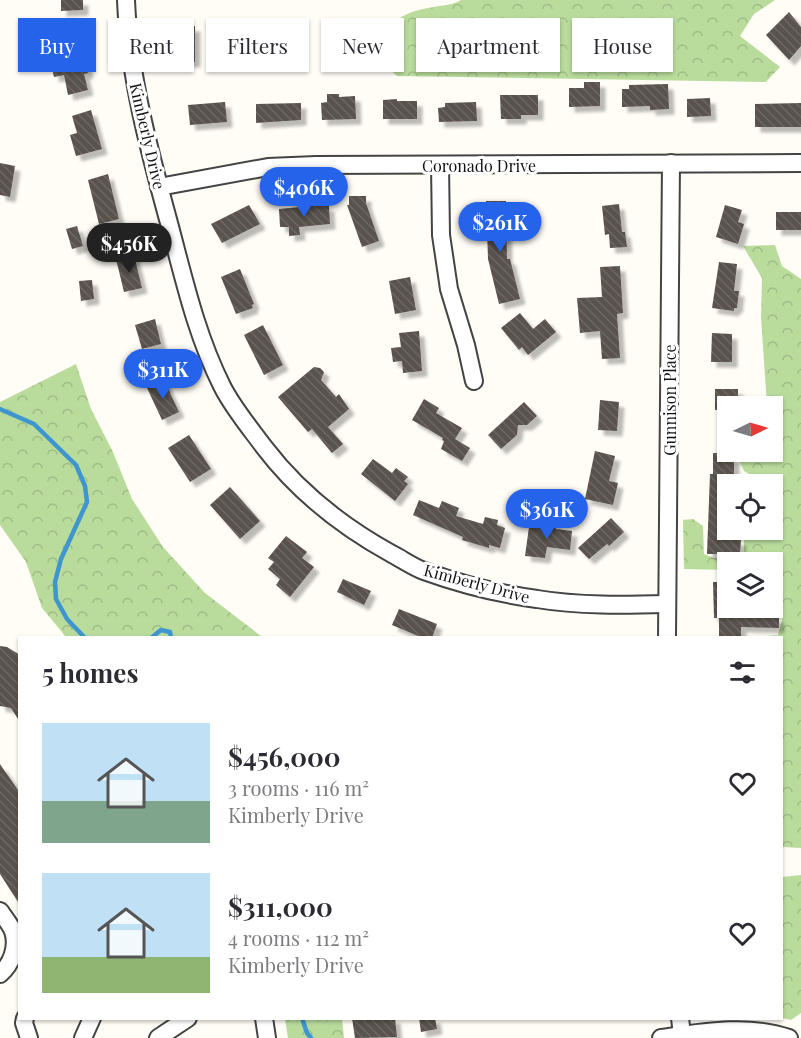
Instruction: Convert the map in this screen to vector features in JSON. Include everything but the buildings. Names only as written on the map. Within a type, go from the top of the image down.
[{"type":"street","name":"Kimberly Drive","points":[[126,0],[128,34],[137,98],[194,315],[224,389],[248,426],[278,465],[314,503],[367,540],[423,571],[475,586],[537,599],[592,603],[667,604]]},
{"type":"street","name":"Gunnison Place","points":[[667,636],[671,163]]},
{"type":"street","name":"Coronado Drive","points":[[159,187],[268,167],[316,165],[801,163]]},
{"type":"street","points":[[440,165],[441,235],[449,289],[474,381]]},
{"type":"street","points":[[0,910],[13,932],[14,952],[9,967],[0,974]]},
{"type":"street","points":[[25,1020],[29,1038]]},
{"type":"street","points":[[83,1038],[91,1020]]},
{"type":"street","points":[[158,1038],[185,1020]]},
{"type":"street","points":[[264,1020],[267,1038]]},
{"type":"street","points":[[661,1038],[681,1027],[766,1032],[789,1038]]},
{"type":"green space","points":[[461,0],[775,0],[754,14],[740,36],[780,67],[766,82],[397,76],[393,72],[404,72],[404,18],[400,18],[410,13]]},
{"type":"green space","points":[[775,245],[782,266],[801,279],[801,848],[783,847],[783,636],[764,636],[778,635],[783,618],[783,552],[744,552],[744,540],[783,540],[783,474],[749,474],[744,471],[740,462],[783,462],[783,396],[766,396],[761,317],[762,278],[743,246]]},
{"type":"green space","points":[[76,364],[91,409],[113,452],[132,499],[163,547],[205,593],[261,636],[65,636],[42,608],[26,562],[0,525],[0,402]]},
{"type":"green space","points":[[693,519],[703,526],[704,554],[717,558],[717,570],[684,569],[683,520]]},
{"type":"green space","points":[[801,875],[801,1013],[791,1020],[783,1018],[783,877]]},
{"type":"green space","points":[[285,1020],[342,1020],[344,1038],[288,1038]]},
{"type":"waterway","points":[[0,409],[34,424],[76,465],[85,486],[87,502],[61,559],[55,582],[56,599],[67,619],[83,636]]},
{"type":"waterway","points":[[154,636],[161,630],[170,632],[171,636]]},
{"type":"waterway","points":[[303,1020],[311,1038]]}]
